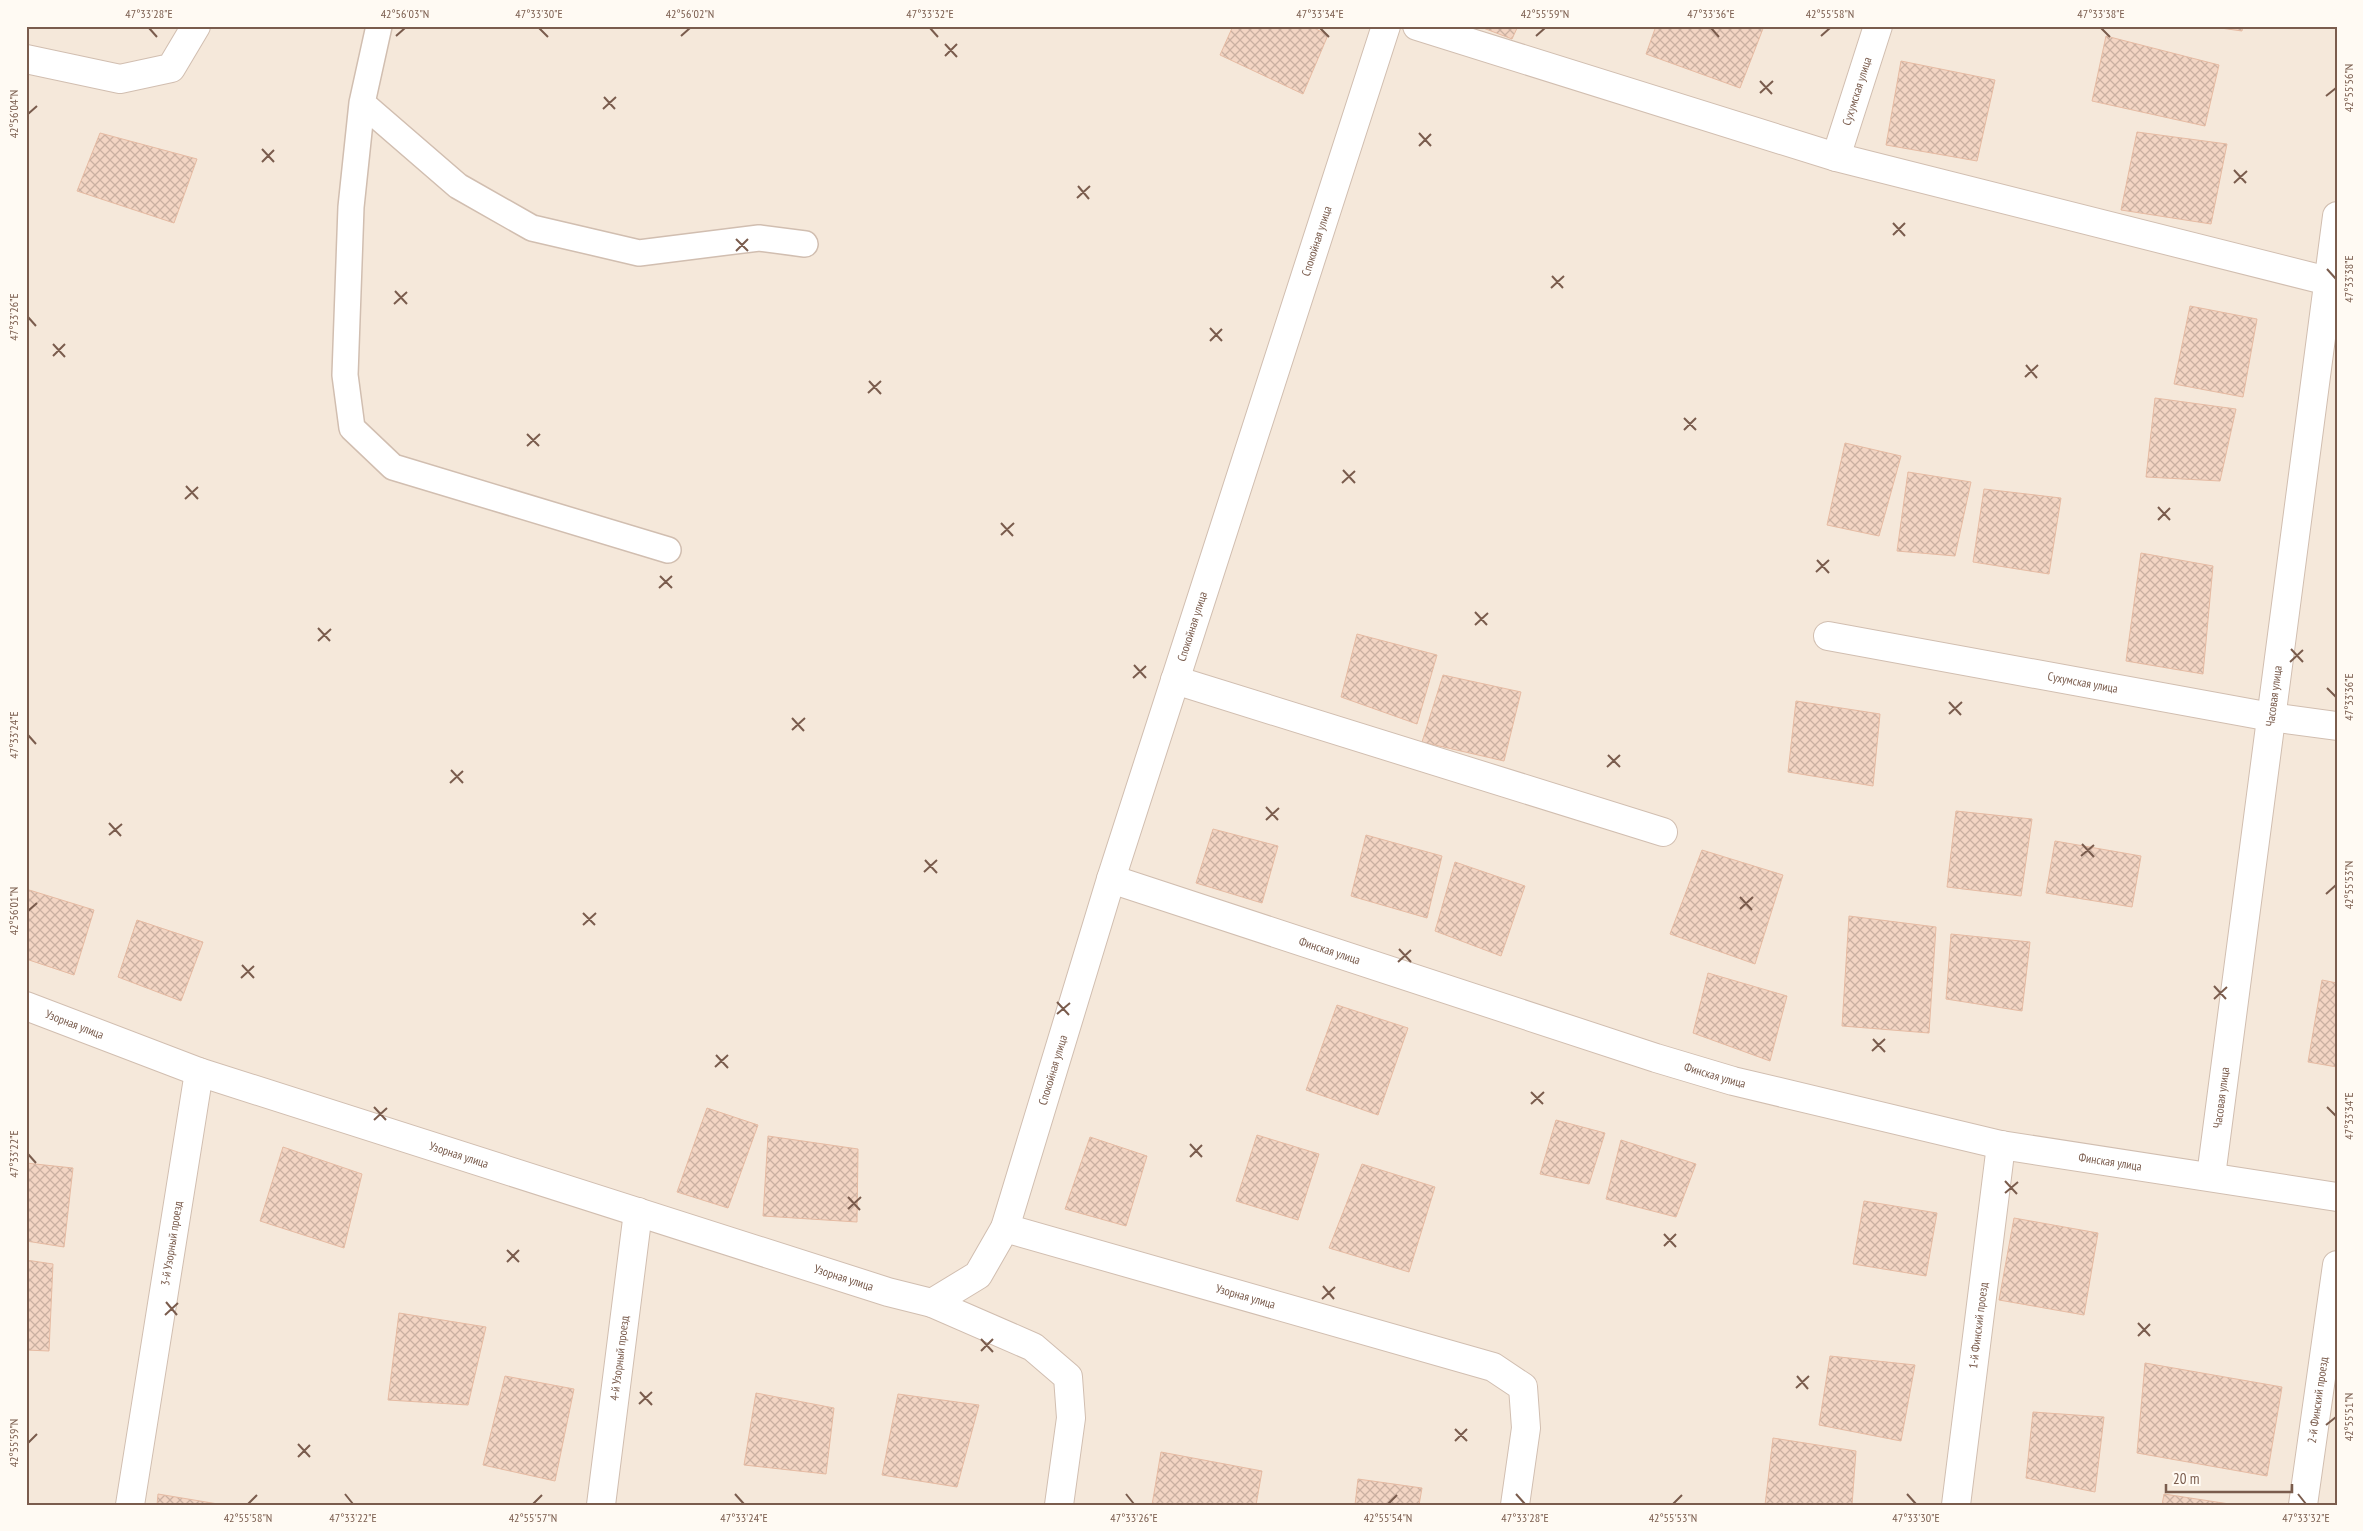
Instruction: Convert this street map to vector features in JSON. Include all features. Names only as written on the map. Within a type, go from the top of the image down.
[{"type":"street","points":[[26,59],[120,79],[170,68],[196,26]]},
{"type":"street","name":"Спокойная улица","points":[[1005,1228],[1111,879],[1386,26]]},
{"type":"street","points":[[1417,26],[1836,157],[2328,281]]},
{"type":"street","name":"Сухумская улица","points":[[1836,157],[1878,26]]},
{"type":"street","name":"Часовая улица","points":[[2211,1176],[2337,216]]},
{"type":"street","name":"Сухумская улица","points":[[1828,636],[2271,717],[2337,726]]},
{"type":"street","points":[[1175,680],[1663,832]]},
{"type":"street","name":"Финская улица","points":[[1111,879],[1733,1081],[2001,1145],[2337,1197]]},
{"type":"street","name":"Узорная улица","points":[[26,1006],[198,1072],[888,1292],[932,1303]]},
{"type":"street","name":"3-й Узорный проезд","points":[[130,1505],[198,1072]]},
{"type":"street","name":"1-й Финский проезд","points":[[1956,1505],[2001,1145]]},
{"type":"street","name":"4-й Узорный проезд","points":[[601,1505],[638,1212]]},
{"type":"street","points":[[932,1303],[978,1275],[1005,1228]]},
{"type":"street","name":"Узорная улица","points":[[1005,1228],[1494,1367],[1523,1387],[1526,1428],[1515,1505]]},
{"type":"street","name":"2-й Финский проезд","points":[[2303,1505],[2337,1264]]},
{"type":"street","points":[[932,1303],[1033,1347],[1068,1377],[1071,1418],[1059,1505]]},
{"type":"lane","points":[[379,26],[362,104],[351,207],[345,365],[352,428],[393,466],[668,550]]},
{"type":"lane","points":[[362,104],[458,186],[532,228],[638,253],[759,238],[805,244]]},
{"type":"shaded area","points":[[26,26],[2337,26],[2337,1505],[26,1505]]},
{"type":"building","points":[[1233,26],[1310,26],[1328,35],[1303,94],[1220,55]]},
{"type":"building","points":[[1478,26],[1518,26],[1512,39]]},
{"type":"building","points":[[1656,26],[1764,26],[1740,88],[1646,54]]},
{"type":"building","points":[[2206,26],[2243,26],[2242,31]]},
{"type":"building","points":[[2106,36],[2219,65],[2205,126],[2092,101]]},
{"type":"building","points":[[1901,61],[1995,80],[1977,161],[1886,145]]},
{"type":"building","points":[[2137,132],[2227,144],[2211,224],[2121,210]]},
{"type":"building","points":[[100,133],[197,159],[174,223],[77,191]]},
{"type":"building","points":[[2190,306],[2257,319],[2243,397],[2174,384]]},
{"type":"building","points":[[2155,398],[2236,409],[2220,481],[2146,477]]},
{"type":"building","points":[[1845,443],[1901,456],[1879,536],[1827,525]]},
{"type":"building","points":[[1908,472],[1971,482],[1955,556],[1897,551]]},
{"type":"building","points":[[1984,489],[2061,498],[2049,574],[1973,562]]},
{"type":"building","points":[[2141,553],[2213,566],[2203,674],[2126,661]]},
{"type":"building","points":[[1357,634],[1437,655],[1417,724],[1341,697]]},
{"type":"building","points":[[1443,675],[1521,692],[1504,761],[1422,742]]},
{"type":"building","points":[[1796,701],[1880,714],[1873,786],[1788,772]]},
{"type":"building","points":[[1956,811],[2032,819],[2021,896],[1947,887]]},
{"type":"building","points":[[1213,829],[1278,846],[1262,903],[1196,883]]},
{"type":"building","points":[[1366,835],[1442,856],[1427,918],[1351,896]]},
{"type":"building","points":[[2055,841],[2141,856],[2132,907],[2046,893]]},
{"type":"building","points":[[1702,850],[1783,875],[1755,964],[1670,934]]},
{"type":"building","points":[[1455,862],[1525,886],[1501,956],[1435,931]]},
{"type":"building","points":[[26,889],[94,910],[74,975],[26,959]]},
{"type":"building","points":[[1849,916],[1936,927],[1929,1033],[1842,1026]]},
{"type":"building","points":[[137,920],[203,942],[181,1001],[118,977]]},
{"type":"building","points":[[1951,934],[2030,942],[2022,1011],[1946,999]]},
{"type":"building","points":[[1708,973],[1787,996],[1770,1061],[1693,1033]]},
{"type":"building","points":[[2322,980],[2337,983],[2337,1067],[2308,1062]]},
{"type":"building","points":[[1337,1005],[1408,1028],[1378,1115],[1306,1090]]},
{"type":"building","points":[[707,1108],[758,1125],[728,1208],[677,1192]]},
{"type":"building","points":[[1556,1120],[1605,1133],[1589,1184],[1540,1174]]},
{"type":"building","points":[[1257,1135],[1319,1154],[1298,1220],[1236,1201]]},
{"type":"building","points":[[768,1136],[858,1149],[857,1222],[763,1216]]},
{"type":"building","points":[[1090,1137],[1147,1156],[1126,1226],[1065,1209]]},
{"type":"building","points":[[1621,1140],[1696,1164],[1676,1217],[1606,1199]]},
{"type":"building","points":[[283,1147],[362,1174],[344,1248],[260,1221]]},
{"type":"building","points":[[26,1163],[73,1168],[64,1247],[26,1241]]},
{"type":"building","points":[[1362,1164],[1435,1187],[1409,1272],[1329,1248]]},
{"type":"building","points":[[1864,1201],[1937,1213],[1926,1276],[1853,1264]]},
{"type":"building","points":[[2014,1218],[2098,1233],[2084,1315],[1999,1300]]},
{"type":"building","points":[[26,1260],[53,1264],[49,1351],[26,1350]]},
{"type":"building","points":[[399,1313],[486,1327],[468,1405],[388,1400]]},
{"type":"building","points":[[1830,1356],[1915,1365],[1901,1441],[1819,1425]]},
{"type":"building","points":[[2145,1363],[2282,1387],[2267,1476],[2137,1453]]},
{"type":"building","points":[[505,1376],[574,1389],[555,1481],[483,1465]]},
{"type":"building","points":[[756,1393],[834,1408],[826,1474],[744,1465]]},
{"type":"building","points":[[898,1394],[979,1405],[957,1487],[882,1475]]},
{"type":"building","points":[[2033,1412],[2104,1417],[2095,1492],[2026,1478]]},
{"type":"building","points":[[1773,1438],[1856,1451],[1852,1505],[1765,1505]]},
{"type":"building","points":[[1161,1452],[1262,1471],[1256,1505],[1152,1505]]},
{"type":"building","points":[[1358,1479],[1422,1488],[1419,1505],[1355,1505]]},
{"type":"building","points":[[158,1494],[224,1505],[157,1505]]},
{"type":"building","points":[[2164,1494],[2236,1505],[2162,1505]]}]
